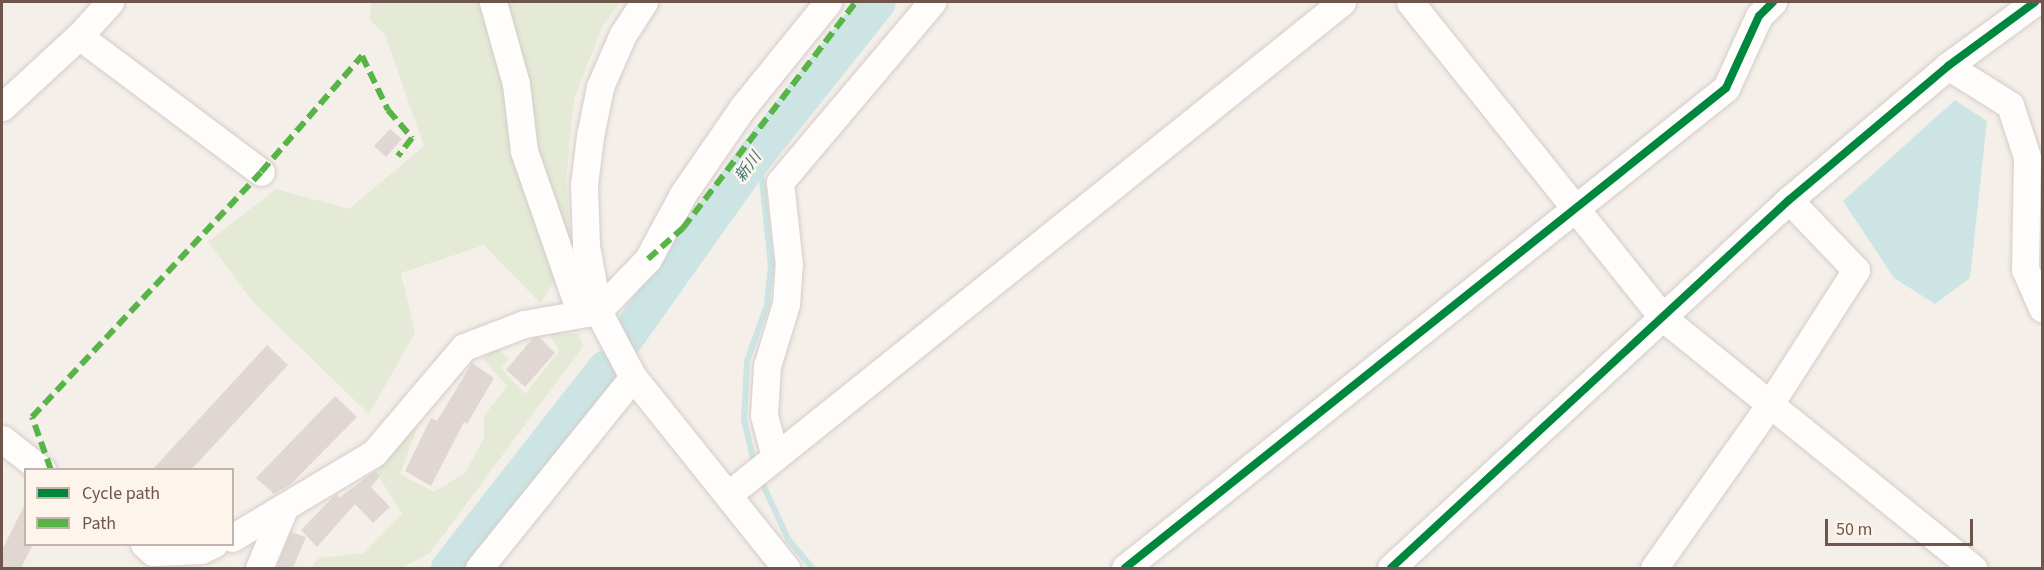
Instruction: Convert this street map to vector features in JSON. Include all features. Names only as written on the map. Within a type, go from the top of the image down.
[{"type":"street","points":[[2,106],[79,36],[110,2]]},
{"type":"street","points":[[492,2],[516,84],[524,151],[589,312],[633,377],[786,568]]},
{"type":"street","points":[[589,312],[584,185],[590,136],[600,87],[623,34],[644,2]]},
{"type":"street","points":[[234,537],[283,511],[374,453],[464,347],[524,324],[589,312],[648,259],[683,194],[737,116],[828,2]]},
{"type":"street","points":[[775,457],[764,416],[767,366],[786,304],[789,265],[780,182],[932,2]]},
{"type":"street","points":[[729,494],[1342,2]]},
{"type":"street","points":[[1410,2],[1662,317],[1768,406],[1973,568]]},
{"type":"street","points":[[1125,568],[1575,211],[1726,88],[1759,16],[1773,2]]},
{"type":"street","points":[[1391,568],[1790,200],[1948,66],[2035,2]]},
{"type":"street","points":[[79,36],[261,172]]},
{"type":"street","points":[[1948,66],[2010,105],[2028,158],[2025,269],[2043,308]]},
{"type":"street","points":[[1654,568],[1768,406],[1856,270],[1790,200]]},
{"type":"street","points":[[479,568],[633,377]]},
{"type":"street","points":[[2,439],[39,468]]},
{"type":"street","points":[[259,568],[283,511]]},
{"type":"street","points":[[146,546],[153,552],[201,549],[209,546]]},
{"type":"green space","points":[[372,2],[620,2],[602,27],[574,99],[566,181],[572,255],[540,303],[484,245],[401,273],[415,333],[369,414],[252,301],[208,242],[276,189],[349,209],[424,146],[385,35],[369,19]]},
{"type":"green space","points":[[2042,157],[2042,270],[2037,257],[2037,159]]},
{"type":"green space","points":[[549,333],[579,334],[583,347],[429,554],[401,568],[311,568],[319,558],[364,553],[402,514],[376,472],[422,414],[400,474],[434,492],[465,473],[484,438],[484,416],[507,386],[483,359],[495,347],[509,359],[501,368],[525,394],[559,351]]},
{"type":"water","points":[[1955,100],[1987,121],[1970,278],[1935,304],[1894,278],[1843,201]]},
{"type":"building","points":[[390,129],[402,139],[386,157],[374,146]]},
{"type":"building","points":[[539,337],[555,353],[525,387],[506,370],[533,338]]},
{"type":"building","points":[[267,345],[288,365],[193,468],[154,468]]},
{"type":"building","points":[[472,363],[494,378],[467,424],[464,422],[431,486],[405,471],[431,418],[437,421]]},
{"type":"building","points":[[335,396],[357,417],[291,484],[274,494],[256,478]]},
{"type":"building","points":[[375,471],[380,476],[371,487],[390,507],[373,523],[355,504],[317,547],[301,530],[336,494],[339,498]]},
{"type":"building","points":[[24,506],[24,546],[32,546],[21,568],[2,568],[2,550]]},
{"type":"building","points":[[291,532],[306,537],[293,568],[276,568]]},
{"type":"waterway","name":"新川","points":[[626,338],[754,158],[878,2]]},
{"type":"waterway","points":[[754,158],[762,180],[771,265],[767,305],[747,361],[744,420],[754,462]]},
{"type":"waterway","name":"新川","points":[[449,568],[606,368]]},
{"type":"waterway","points":[[761,480],[788,539],[812,568]]},
{"type":"marked path","points":[[648,259],[683,228],[856,2]]},
{"type":"marked path","points":[[50,468],[32,417],[261,172],[362,56],[388,110],[412,138],[398,156]]},
{"type":"cycle path","points":[[1125,568],[1726,88],[1759,16],[1773,2]]},
{"type":"cycle path","points":[[1391,568],[1789,200],[1948,66],[2035,2]]}]
